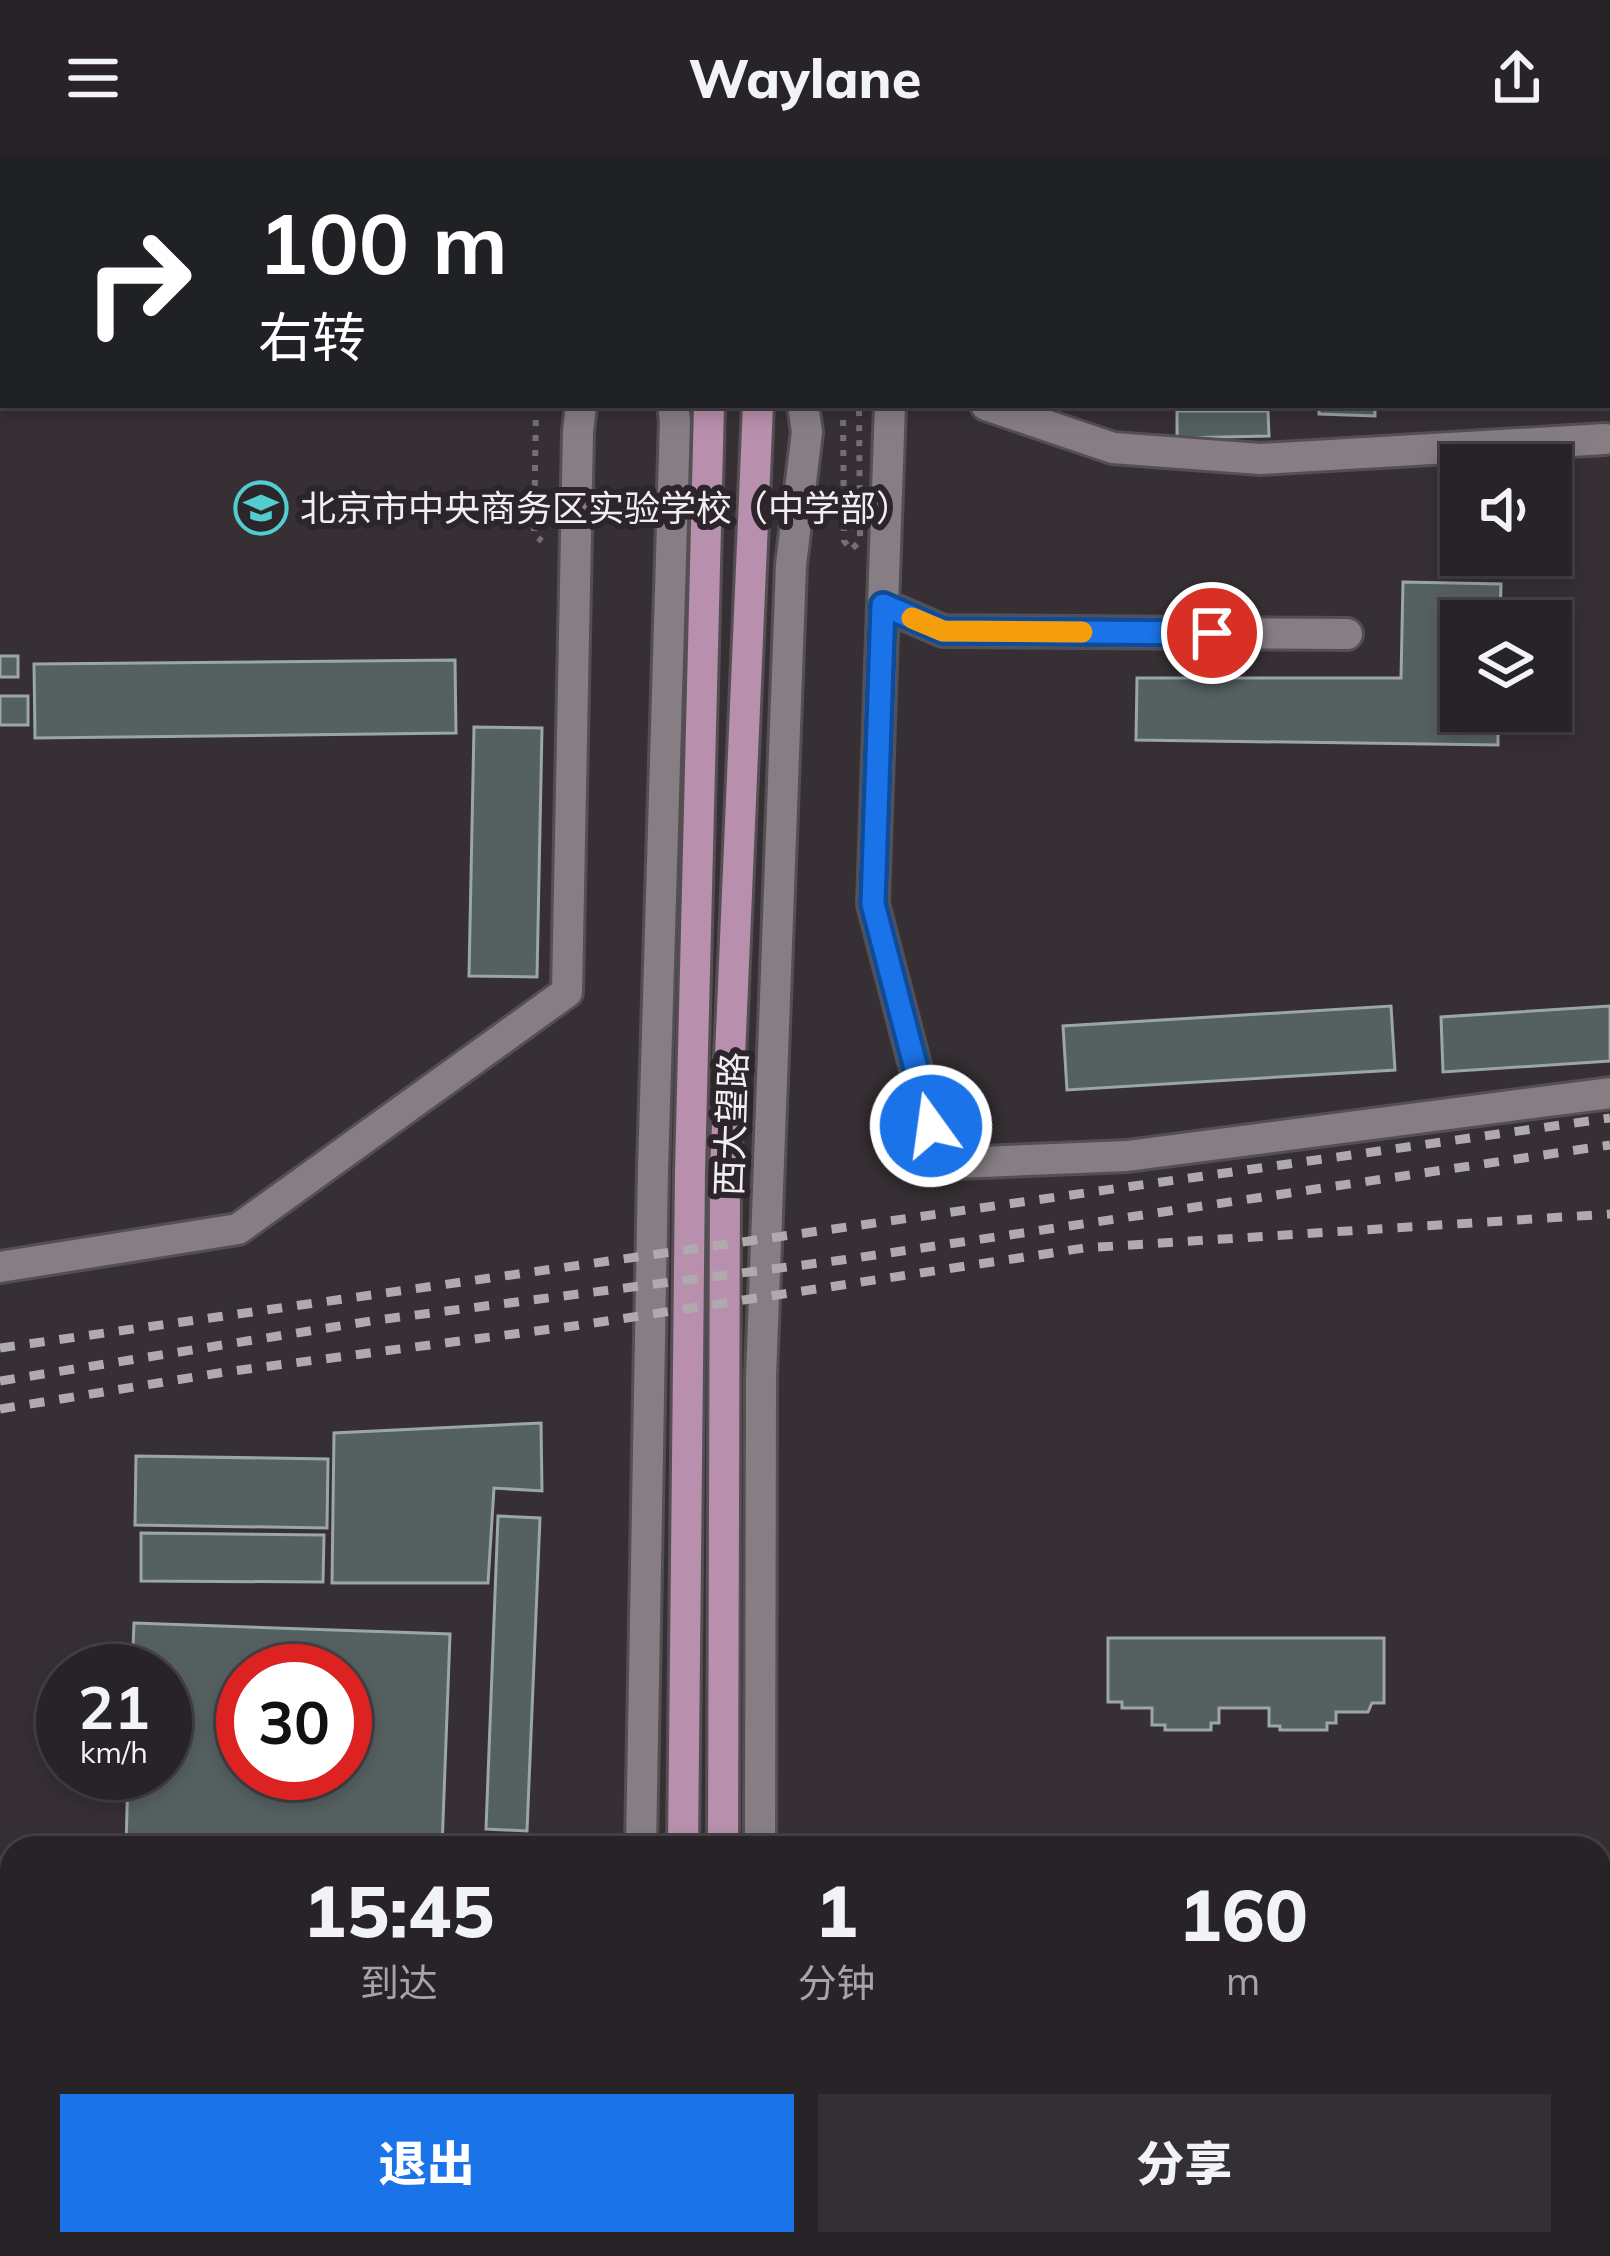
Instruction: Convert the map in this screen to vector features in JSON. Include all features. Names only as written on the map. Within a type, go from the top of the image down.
[{"type":"main road","name":"西大望路","points":[[683,1836],[690,1172],[709,408]]},
{"type":"main road","name":"西大望路","points":[[723,1836],[725,1172],[758,408]]},
{"type":"street","points":[[0,1267],[238,1228],[567,992],[580,408]]},
{"type":"street","points":[[641,1836],[673,408]]},
{"type":"street","name":"西大望路","points":[[760,1836],[761,1378],[791,565],[807,432],[803,408]]},
{"type":"street","points":[[890,408],[873,904],[931,1126],[957,1163],[1127,1156],[1610,1093]]},
{"type":"street","points":[[995,408],[1113,448],[1260,459],[1605,440]]},
{"type":"street","points":[[883,605],[943,631],[1347,634]]},
{"type":"path","points":[[843,408],[844,542],[851,550],[860,541],[859,408]]},
{"type":"building","points":[[1319,408],[1375,408],[1375,416],[1319,414]]},
{"type":"building","points":[[1177,411],[1268,411],[1269,436],[1177,438]]},
{"type":"building","points":[[1403,582],[1501,584],[1501,600],[1440,600],[1440,732],[1498,732],[1498,745],[1136,740],[1137,678],[1401,678]]},
{"type":"building","points":[[0,656],[18,656],[18,677],[0,677]]},
{"type":"building","points":[[455,660],[456,733],[35,738],[34,664]]},
{"type":"building","points":[[0,696],[28,696],[28,725],[0,725]]},
{"type":"building","points":[[474,727],[542,728],[537,977],[469,976]]},
{"type":"building","points":[[1391,1006],[1395,1070],[1067,1090],[1063,1026]]},
{"type":"building","points":[[1610,1006],[1610,1061],[1443,1072],[1441,1017]]},
{"type":"building","points":[[541,1423],[542,1491],[494,1488],[488,1583],[332,1583],[334,1433]]},
{"type":"building","points":[[136,1456],[328,1459],[327,1528],[135,1525]]},
{"type":"building","points":[[498,1516],[540,1518],[527,1831],[486,1829]]},
{"type":"building","points":[[141,1533],[324,1535],[323,1582],[141,1581]]},
{"type":"building","points":[[134,1623],[450,1634],[442,1836],[126,1836],[127,1800],[192,1800],[192,1644],[133,1644]]},
{"type":"building","points":[[1108,1638],[1384,1638],[1384,1703],[1372,1703],[1368,1712],[1336,1712],[1336,1723],[1327,1723],[1327,1730],[1269,1726],[1269,1708],[1219,1708],[1219,1723],[1211,1723],[1211,1730],[1165,1730],[1165,1725],[1152,1725],[1152,1708],[1122,1708],[1122,1702],[1108,1702]]},
{"type":"railway","points":[[0,1348],[1610,1118]]},
{"type":"railway","points":[[0,1381],[377,1320],[842,1260],[1610,1145]]},
{"type":"railway","points":[[0,1409],[1084,1248],[1610,1214]]},
{"type":"slow traffic","points":[[912,618],[943,631],[1082,632]]},
{"type":"place","name":"北京市中央商务区实验学校（中学部）","points":[[261,508]]},
{"type":"route","points":[[931,1126],[873,904],[883,605],[943,631],[1212,633]]}]
